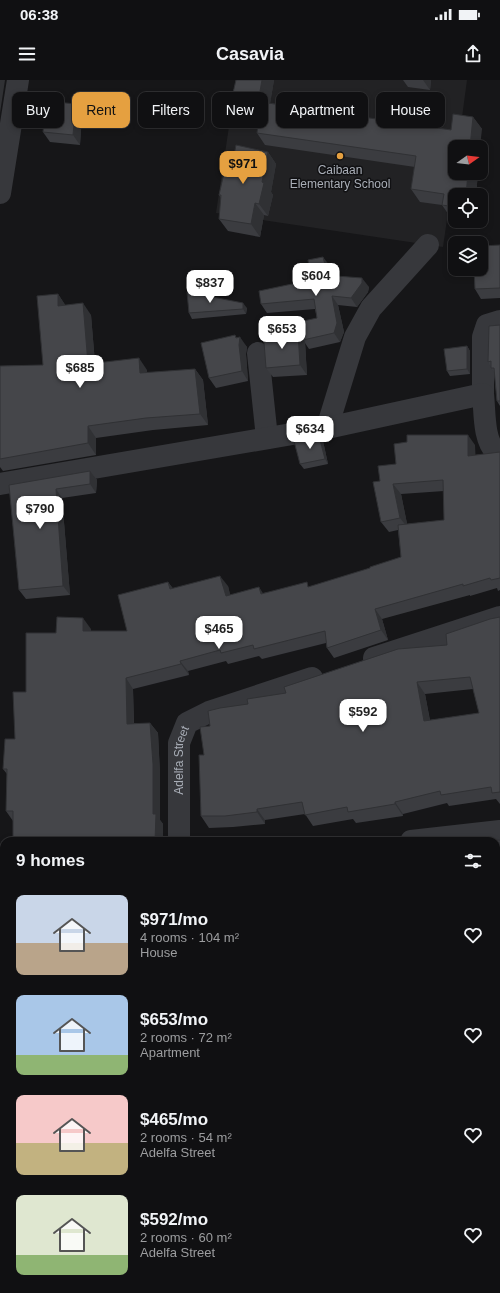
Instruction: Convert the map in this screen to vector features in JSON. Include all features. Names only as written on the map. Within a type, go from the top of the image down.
[{"type":"street","points":[[0,194],[18,80]]},
{"type":"street","points":[[327,428],[355,337],[372,308],[428,245]]},
{"type":"street","points":[[500,320],[487,325],[483,337],[484,394],[488,439],[491,447],[496,452],[500,451]]},
{"type":"street","points":[[258,353],[267,438]]},
{"type":"street","points":[[0,484],[327,428],[484,394]]},
{"type":"street","points":[[358,663],[500,617]]},
{"type":"street","name":"Adelfa Street","points":[[179,837],[179,743],[187,723],[209,712],[328,673]]},
{"type":"street","points":[[447,837],[500,831]]},
{"type":"shaded area","name":"Caibaan Elementary School","points":[[236,80],[467,80],[459,140],[448,140],[448,180],[453,180],[452,188],[448,188],[448,212],[443,247],[216,213],[229,128],[268,128],[268,92],[234,92]]},
{"type":"building","points":[[236,80],[262,80],[260,92],[233,92]]},
{"type":"building","points":[[64,103],[72,104],[73,135],[43,132],[43,128],[64,128]]},
{"type":"building","points":[[268,103],[276,104],[276,128],[368,128],[368,118],[376,119],[376,128],[437,128],[451,130],[453,114],[473,117],[471,140],[448,140],[448,180],[467,180],[467,188],[448,188],[448,206],[442,205],[444,194],[411,189],[416,156],[257,133],[258,128],[268,128]]},
{"type":"building","points":[[236,145],[268,152],[262,182],[264,183],[259,204],[255,203],[251,224],[219,219],[221,195],[219,195],[224,173],[230,175]]},
{"type":"building","points":[[500,245],[500,288],[475,289],[474,276],[488,276],[488,246]]},
{"type":"building","points":[[323,257],[328,277],[336,276],[362,278],[362,283],[351,298],[332,296],[337,323],[334,333],[303,340],[299,322],[317,318],[314,299],[261,304],[259,291],[311,280],[308,260]]},
{"type":"building","points":[[187,292],[243,303],[243,309],[189,313]]},
{"type":"building","points":[[58,294],[58,306],[83,303],[88,364],[139,358],[140,373],[195,369],[200,414],[146,418],[88,426],[88,443],[0,459],[0,366],[43,365],[37,296]]},
{"type":"building","points":[[500,325],[500,401],[497,401],[494,368],[491,368],[491,361],[488,362],[489,326]]},
{"type":"building","points":[[298,333],[300,365],[266,368],[264,342],[261,336]]},
{"type":"building","points":[[235,335],[236,338],[240,337],[239,345],[242,371],[209,378],[201,343]]},
{"type":"building","points":[[467,346],[467,369],[447,371],[444,349]]},
{"type":"building","points":[[407,435],[468,435],[468,456],[500,452],[500,578],[491,580],[490,578],[463,586],[463,584],[375,609],[381,630],[327,648],[325,631],[254,649],[253,645],[221,653],[220,650],[180,661],[181,664],[126,678],[127,724],[150,723],[153,764],[153,814],[156,814],[155,837],[13,837],[13,811],[6,811],[7,769],[3,769],[5,739],[15,739],[13,692],[26,692],[26,633],[56,633],[57,617],[83,618],[83,631],[127,631],[118,595],[168,582],[170,589],[220,576],[226,596],[259,587],[261,594],[307,582],[308,587],[401,557],[398,525],[444,520],[443,480],[393,484],[400,518],[381,522],[373,482],[380,481],[378,466],[396,464],[394,444],[407,442]]},
{"type":"building","points":[[319,436],[325,459],[300,464],[294,441]]},
{"type":"building","points":[[90,471],[90,484],[56,489],[63,586],[19,590],[9,485]]},
{"type":"building","points":[[500,617],[500,792],[492,793],[491,787],[441,795],[440,791],[395,802],[395,804],[348,812],[347,807],[305,815],[302,802],[257,809],[257,812],[225,816],[201,816],[199,755],[204,755],[200,727],[210,726],[208,711],[248,704],[247,699],[286,693],[284,687],[398,649],[447,645],[446,634]],"holes":[[[470,677],[479,713],[424,721],[417,682]]]},
{"type":"place","name":"Caibaan Elementary School","points":[[340,156]]}]
